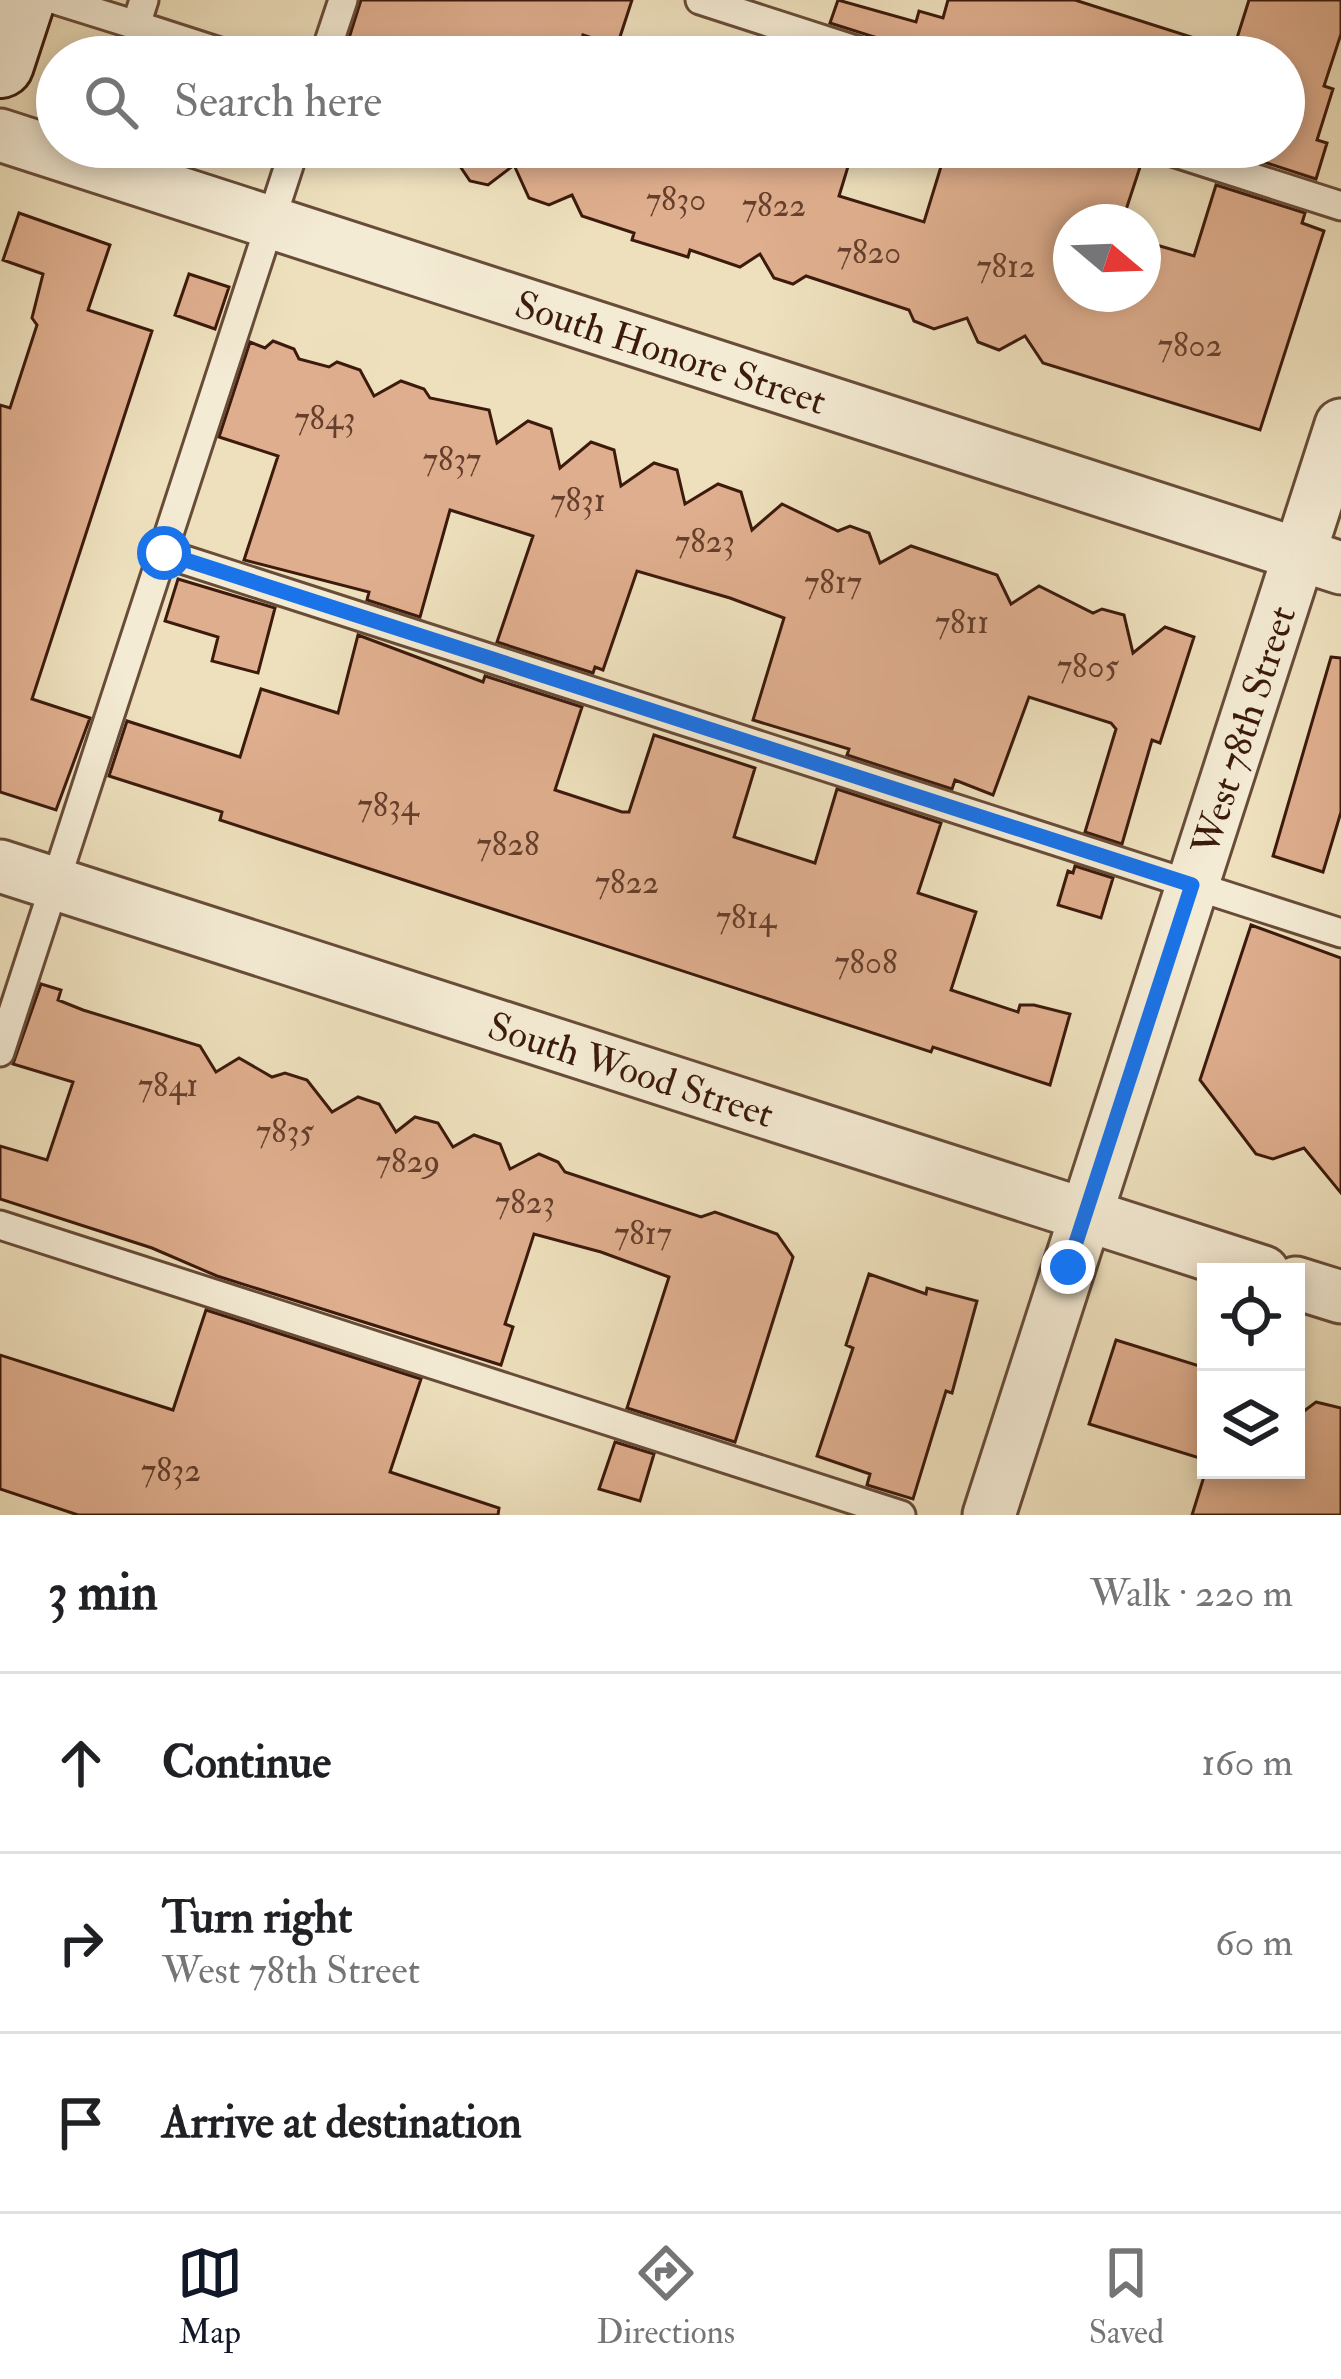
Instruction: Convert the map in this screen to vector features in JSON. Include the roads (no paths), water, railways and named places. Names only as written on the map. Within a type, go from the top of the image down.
[{"type":"main road","points":[[0,64],[21,0]]},
{"type":"street","name":"South Honore Street","points":[[0,135],[36,147]]},
{"type":"street","name":"South Honore Street","points":[[103,168],[1320,561]]},
{"type":"street","name":"West 78th Street","points":[[989,1515],[1192,885],[1320,561],[1341,425]]},
{"type":"street","name":"South Wood Street","points":[[0,866],[1235,1263]]},
{"type":"street","points":[[1305,1286],[1341,1297]]},
{"type":"lane","points":[[56,0],[140,12],[191,36]]},
{"type":"lane","points":[[331,36],[343,0]]},
{"type":"lane","points":[[700,0],[812,36]]},
{"type":"lane","points":[[0,1052],[288,168]]},
{"type":"lane","points":[[1222,168],[1341,206]]},
{"type":"lane","points":[[164,553],[1341,932]]},
{"type":"lane","points":[[0,1225],[902,1515]]}]
